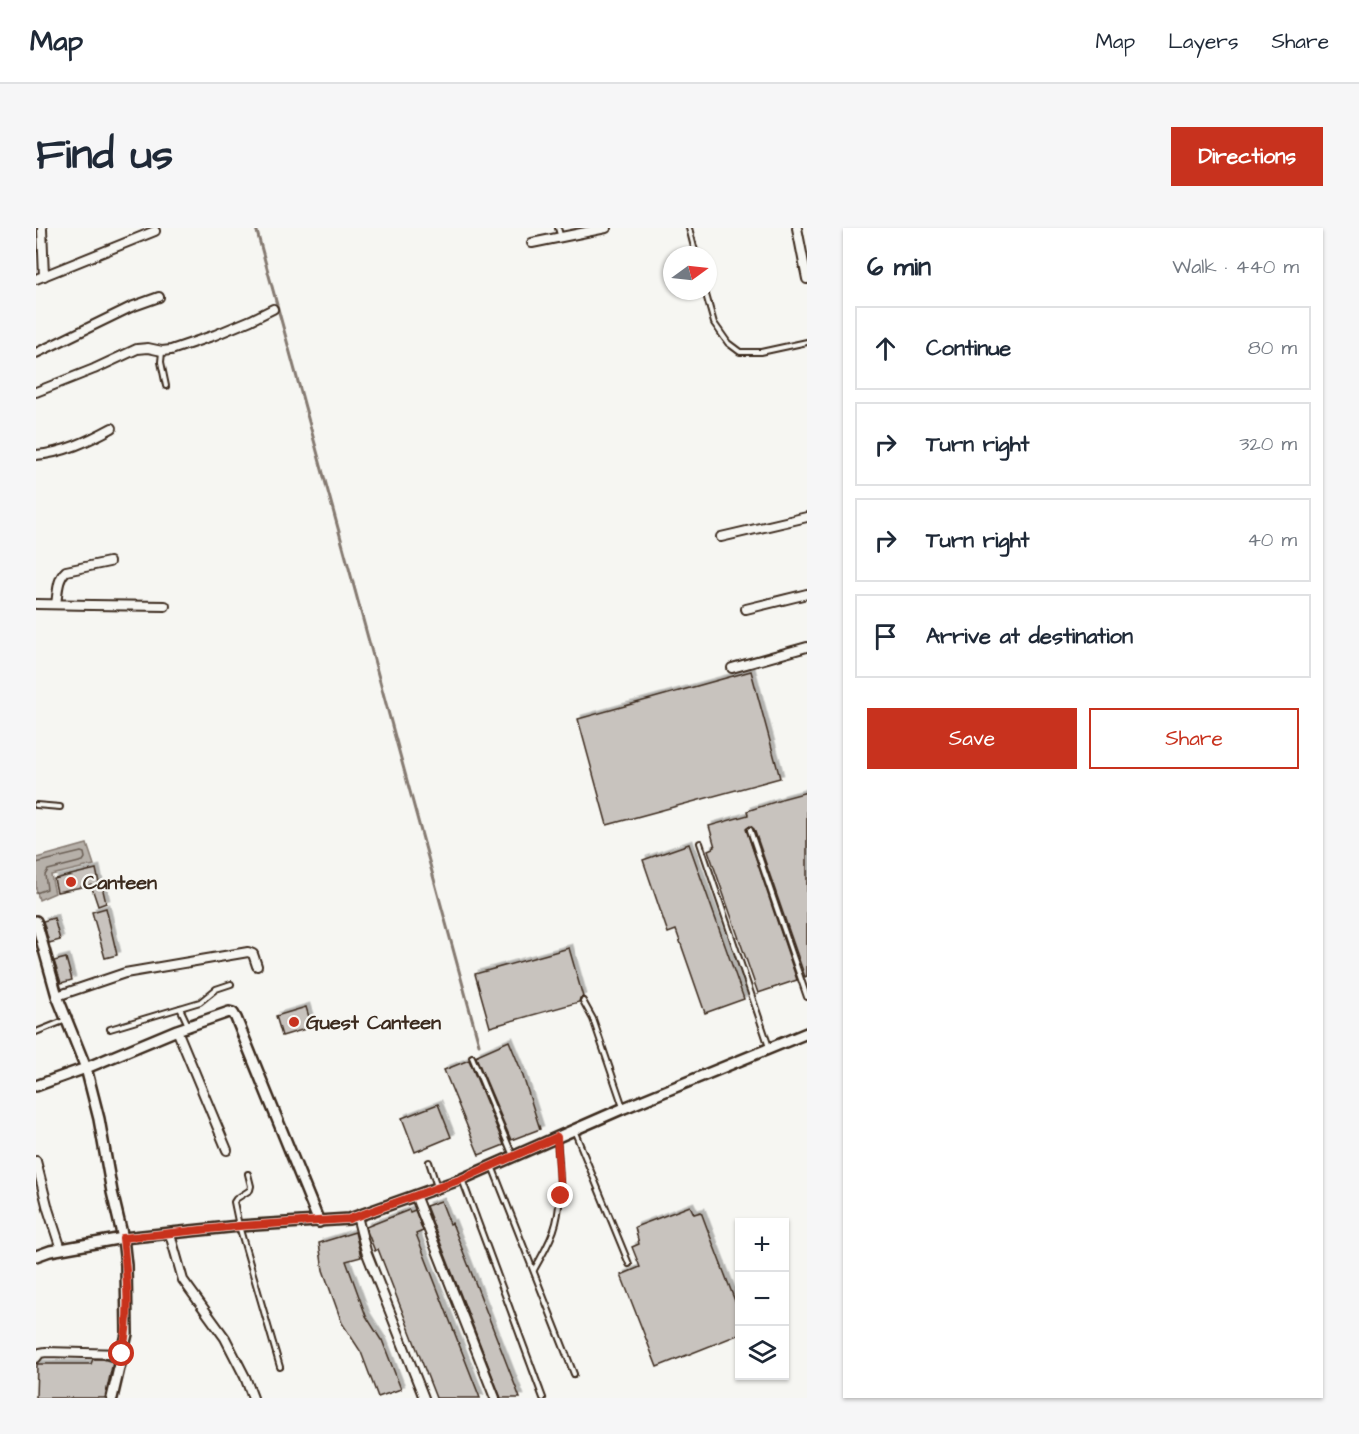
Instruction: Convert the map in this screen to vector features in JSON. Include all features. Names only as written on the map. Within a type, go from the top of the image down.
[{"type":"street","points":[[532,243],[606,228]]},
{"type":"street","points":[[797,228],[807,279]]},
{"type":"street","points":[[42,229],[40,278],[155,231]]},
{"type":"street","points":[[36,352],[131,306],[159,297]]},
{"type":"street","points":[[36,392],[137,349],[148,348],[162,351],[189,344],[273,309]]},
{"type":"street","points":[[36,455],[74,447],[112,428]]},
{"type":"street","points":[[720,537],[807,517]]},
{"type":"street","points":[[56,604],[59,581],[66,571],[109,562]]},
{"type":"street","points":[[746,609],[807,594]]},
{"type":"street","points":[[36,603],[165,606]]},
{"type":"street","points":[[732,668],[807,647]]},
{"type":"street","points":[[36,921],[57,996],[86,1068],[99,1119],[123,1238],[126,1265],[127,1334],[112,1398]]},
{"type":"street","points":[[57,996],[125,973],[239,953],[251,953],[257,966]]},
{"type":"street","points":[[36,1086],[177,1030],[229,1012],[233,1013],[319,1222]]},
{"type":"street","points":[[177,1030],[228,1150]]},
{"type":"street","points":[[36,1256],[123,1238],[239,1226],[349,1219],[462,1179],[624,1108],[807,1033]]},
{"type":"street","points":[[36,1161],[61,1249]]},
{"type":"street","points":[[415,1195],[495,1398]]},
{"type":"street","points":[[357,1216],[366,1251],[424,1398]]},
{"type":"street","points":[[170,1234],[183,1280],[225,1338],[253,1398]]},
{"type":"street","points":[[36,1358],[40,1353],[46,1352],[122,1354]]},
{"type":"lane","points":[[558,228],[561,238]]},
{"type":"lane","points":[[689,228],[694,246]]},
{"type":"lane","points":[[708,300],[714,323],[728,343],[740,352],[761,352],[807,342]]},
{"type":"lane","points":[[162,351],[161,362],[166,386]]},
{"type":"lane","points":[[36,805],[60,807]]},
{"type":"lane","points":[[750,830],[807,997]]},
{"type":"lane","points":[[700,843],[769,1048]]},
{"type":"lane","points":[[110,1029],[200,1002],[216,989],[231,984]]},
{"type":"lane","points":[[583,1001],[593,1019],[624,1108]]},
{"type":"lane","points":[[180,1008],[188,1026]]},
{"type":"lane","points":[[36,1032],[67,1019]]},
{"type":"lane","points":[[472,1057],[513,1156]]},
{"type":"lane","points":[[574,1130],[629,1264]]},
{"type":"lane","points":[[534,1270],[556,1223],[561,1196],[557,1137]]},
{"type":"lane","points":[[429,1162],[437,1187]]},
{"type":"lane","points":[[492,1166],[574,1374]]},
{"type":"lane","points":[[248,1174],[250,1190],[234,1202],[280,1367]]},
{"type":"lane","points":[[462,1179],[543,1398]]},
{"type":"water","points":[[87,844],[94,865],[51,875],[55,893],[39,900],[36,889],[36,858]]},
{"type":"building","points":[[751,671],[780,778],[607,825],[578,719]]},
{"type":"building","points":[[807,792],[807,976],[805,977],[754,829],[750,826],[746,829],[797,980],[758,993],[708,850],[715,847],[709,826],[748,815],[747,811]]},
{"type":"building","points":[[689,844],[744,999],[705,1013],[676,930],[668,933],[643,860]]},
{"type":"building","points":[[96,869],[106,903],[98,906],[91,885],[57,892],[54,879]]},
{"type":"building","points":[[106,908],[117,955],[105,958],[92,912]]},
{"type":"building","points":[[54,918],[60,940],[49,943],[43,921]]},
{"type":"building","points":[[569,948],[583,997],[579,1002],[490,1027],[475,974]]},
{"type":"building","points":[[66,958],[72,980],[61,983],[54,961]]},
{"type":"building","name":"Guest Canteen","points":[[306,1007],[312,1027],[282,1036],[276,1016]]},
{"type":"building","points":[[509,1041],[540,1129],[511,1140],[476,1057]]},
{"type":"building","points":[[469,1060],[504,1145],[479,1155],[444,1070]]},
{"type":"building","points":[[438,1104],[451,1137],[415,1152],[402,1118]]},
{"type":"building","points":[[441,1201],[450,1224],[452,1223],[520,1398],[501,1398],[426,1206]]},
{"type":"building","points":[[690,1206],[694,1214],[701,1212],[735,1301],[735,1336],[657,1367],[621,1275],[640,1267],[632,1247],[639,1244],[635,1227]]},
{"type":"building","points":[[409,1210],[410,1212],[415,1210],[423,1231],[416,1234],[480,1398],[436,1398],[378,1249],[375,1251],[367,1231],[366,1227]]},
{"type":"building","points":[[355,1232],[361,1257],[346,1261],[366,1316],[382,1340],[401,1389],[378,1397],[361,1352],[342,1323],[323,1270],[319,1243]]},
{"type":"building","points":[[93,1359],[113,1362],[105,1398],[36,1398],[37,1364],[91,1364]]},
{"type":"waterway","points":[[256,228],[479,1044]]},
{"type":"place","name":"Canteen","points":[[71,882]]},
{"type":"place","name":"Guest Canteen","points":[[294,1022]]},
{"type":"route","points":[[122,1354],[127,1334],[126,1265],[123,1238],[239,1226],[349,1219],[462,1179],[557,1137],[561,1196]]}]
